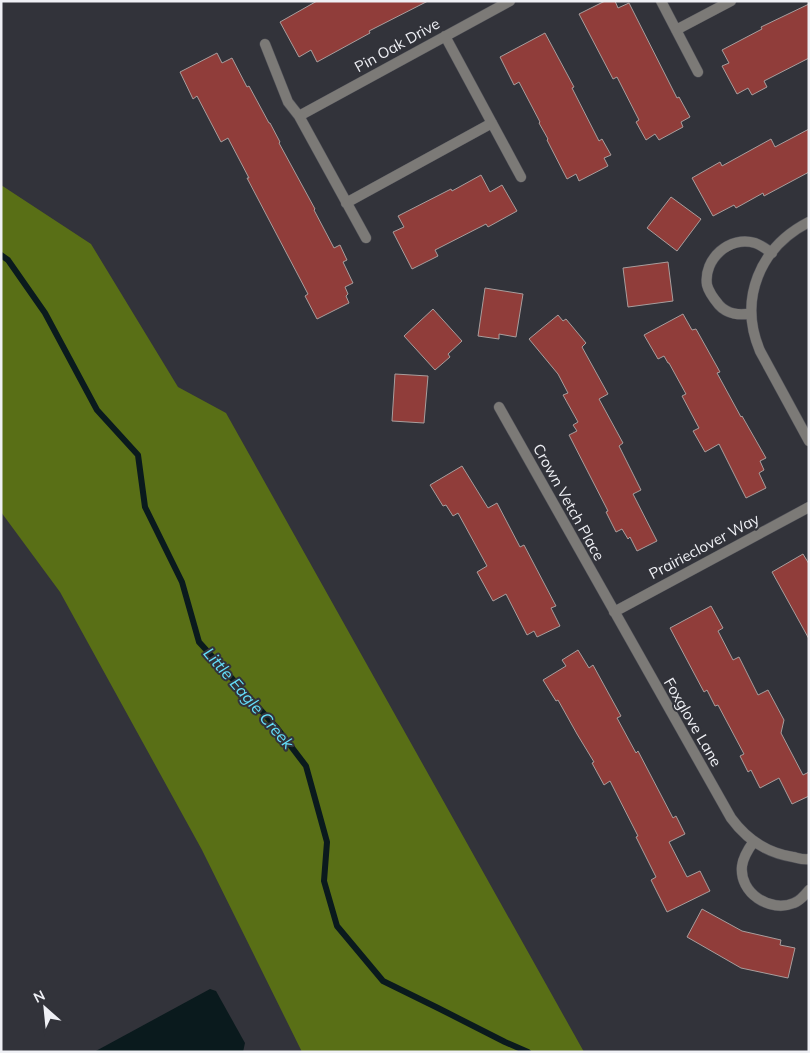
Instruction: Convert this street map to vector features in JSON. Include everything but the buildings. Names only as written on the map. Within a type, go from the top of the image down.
[{"type":"street","name":"Pin Oak Drive","points":[[299,116],[510,1]]},
{"type":"street","points":[[660,1],[698,72]]},
{"type":"street","points":[[676,30],[731,1]]},
{"type":"street","points":[[445,36],[521,177]]},
{"type":"street","points":[[265,44],[288,102],[299,116],[366,238]]},
{"type":"street","points":[[346,203],[492,123]]},
{"type":"street","points":[[809,222],[790,233],[778,244],[764,262],[755,283],[751,313],[760,351],[809,441]]},
{"type":"street","points":[[751,313],[744,315],[734,314],[722,308],[712,297],[707,284],[712,260],[726,246],[735,243],[754,242],[772,253]]},
{"type":"street","name":"Crown Vetch Place","points":[[499,407],[614,612]]},
{"type":"street","name":"Prairieclover Way","points":[[614,612],[809,507]]},
{"type":"street","name":"Foxglove Lane","points":[[614,612],[729,815],[740,830],[768,850],[786,857],[809,859]]},
{"type":"street","points":[[754,841],[745,858],[742,872],[747,886],[756,897],[778,906],[788,905],[797,901],[809,890]]},
{"type":"green space","points":[[1,185],[91,244],[178,387],[226,413],[584,1052],[302,1052],[202,850],[60,592],[1,512]]},
{"type":"shaded area","points":[[210,989],[216,991],[245,1043],[243,1052],[94,1052]]},
{"type":"waterway","name":"Little Eagle Creek","points":[[1,255],[8,260],[45,313],[97,410],[138,455],[145,507],[182,582],[199,642],[277,728],[306,766],[327,842],[324,881],[337,926],[383,981],[528,1052]]}]
